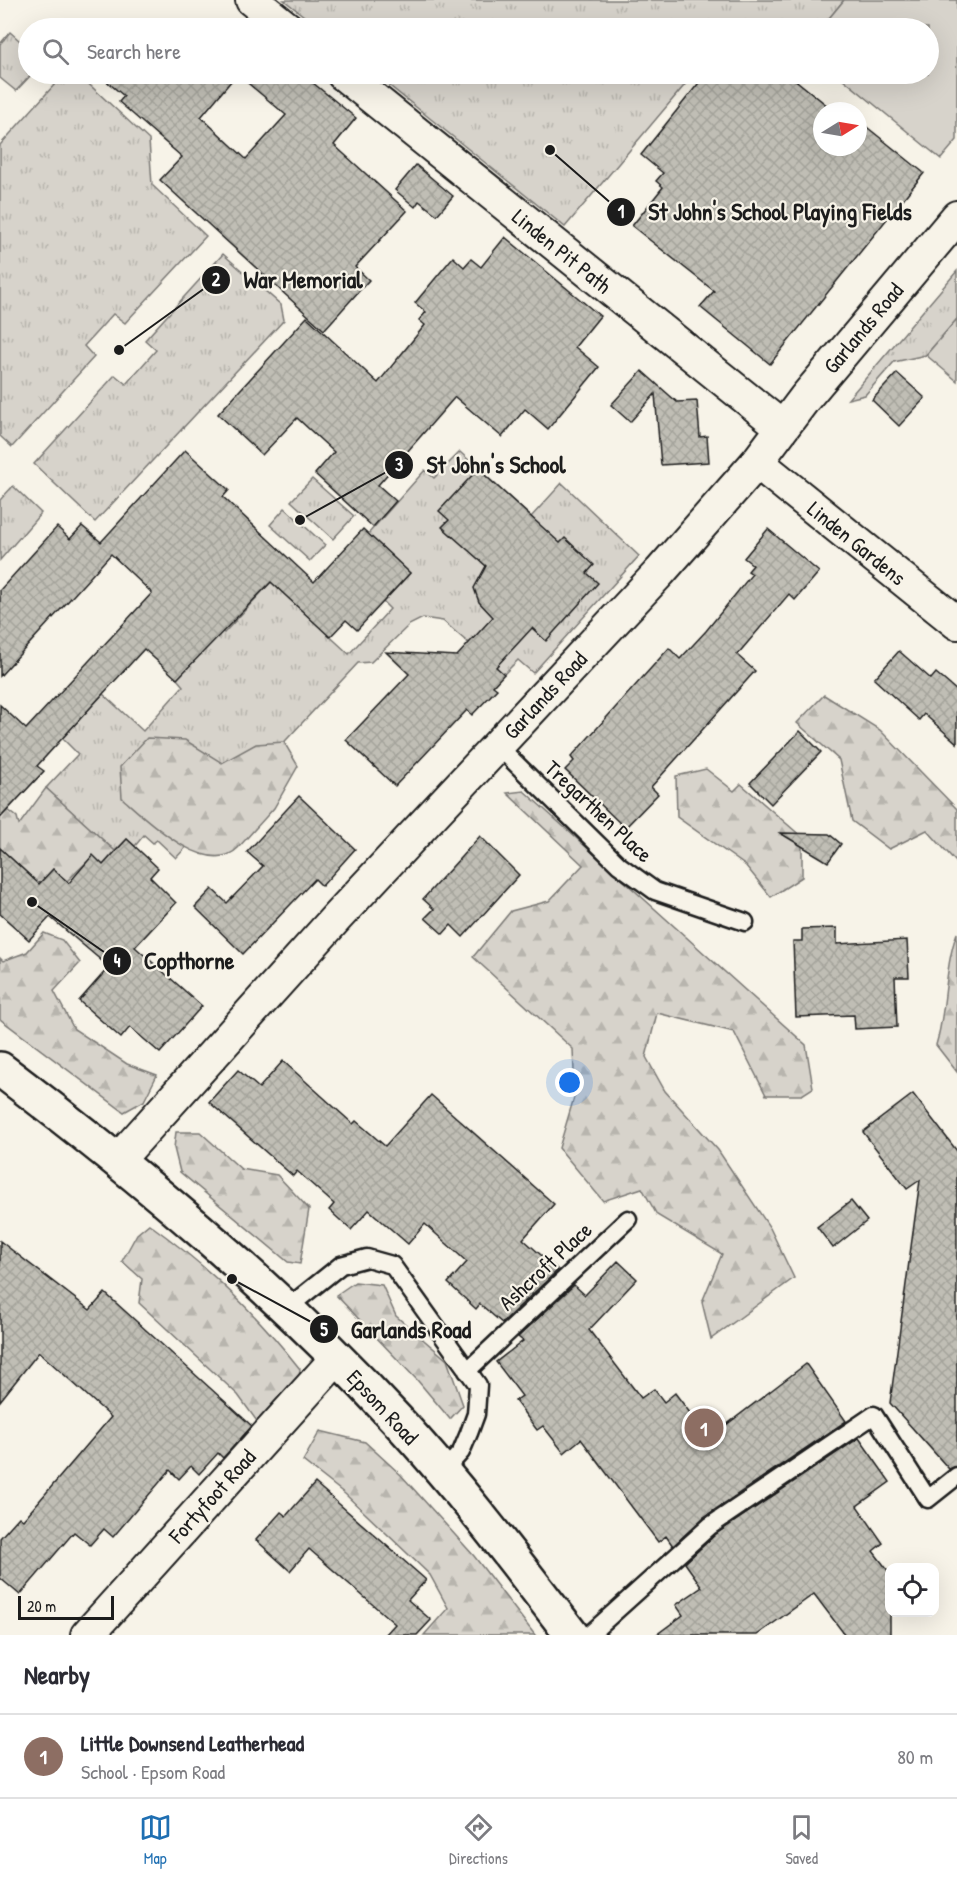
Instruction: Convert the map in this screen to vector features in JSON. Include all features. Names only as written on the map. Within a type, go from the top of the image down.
[{"type":"main road","name":"Epsom Road","points":[[0,1069],[118,1160],[286,1309],[337,1358],[443,1472],[572,1635]]},
{"type":"street","points":[[252,0],[274,18]]},
{"type":"street","name":"Linden Pit Path","points":[[355,84],[782,427]]},
{"type":"street","name":"Garlands Road","points":[[118,1160],[338,916],[498,746],[757,462],[782,427],[957,217]]},
{"type":"street","name":"Linden Gardens","points":[[757,462],[957,623]]},
{"type":"street","name":"Fortyfoot Road","points":[[87,1635],[337,1358]]},
{"type":"lane","name":"Tregarthen Place","points":[[498,746],[619,865],[655,891],[745,922]]},
{"type":"lane","name":"Ashcroft Place","points":[[467,1371],[628,1219]]},
{"type":"lane","points":[[286,1309],[341,1264],[367,1258],[392,1265],[478,1385],[476,1414],[460,1452],[443,1472]]},
{"type":"lane","points":[[589,1635],[710,1526],[874,1415],[928,1498],[957,1476]]},
{"type":"green space","points":[[284,0],[844,0],[829,18],[306,18]]},
{"type":"green space","points":[[844,0],[957,0],[957,140],[941,159],[849,84],[939,84],[939,18],[829,18]]},
{"type":"green space","points":[[10,32],[18,39],[18,84],[23,84],[16,91],[0,78],[0,44]]},
{"type":"green space","points":[[55,84],[89,84],[149,140],[152,185],[206,236],[125,323],[113,314],[84,346],[94,357],[12,447],[0,436],[0,145]]},
{"type":"green space","points":[[387,84],[686,84],[565,227]]},
{"type":"green space","points":[[223,254],[281,305],[284,320],[95,522],[34,464],[115,375],[126,384],[156,350],[145,340]]},
{"type":"green space","points":[[957,271],[957,319],[926,355],[894,362],[865,395],[848,399]]},
{"type":"green space","points":[[957,319],[957,381],[926,355]]},
{"type":"green space","points":[[460,452],[531,517],[562,483],[639,556],[533,673],[518,660],[504,674],[443,621],[423,618],[409,625],[371,662],[358,663],[176,858],[157,840],[153,843],[144,835],[135,846],[127,839],[115,851],[46,788],[78,754],[62,738],[103,694],[143,731],[183,686],[177,679],[221,631],[224,633],[271,582],[349,654],[390,609],[383,602],[410,573],[368,534],[425,470],[434,478]]},
{"type":"green space","points":[[312,479],[354,516],[333,539],[291,501]]},
{"type":"green space","points":[[13,486],[41,513],[0,560],[0,500]]},
{"type":"green space","points":[[285,508],[325,545],[310,561],[270,525]]},
{"type":"green space","points":[[824,695],[880,730],[957,809],[957,863],[927,830],[889,849],[852,821],[839,760],[797,723]]},
{"type":"green space","points":[[147,738],[185,740],[222,763],[256,744],[284,742],[298,766],[274,808],[238,848],[225,856],[210,856],[177,842],[145,819],[122,798],[120,767]]},
{"type":"green space","points":[[706,769],[734,791],[741,784],[802,837],[802,877],[771,897],[746,866],[677,817],[676,776]]},
{"type":"green space","points":[[46,788],[115,851],[103,865],[93,856],[67,881],[53,869],[39,884],[3,851],[0,853],[0,818],[8,810],[17,817],[19,825]]},
{"type":"green space","points":[[524,791],[806,1045],[813,1088],[802,1095],[766,1095],[734,1032],[657,1013],[646,1057],[665,1091],[718,1150],[770,1228],[794,1278],[711,1339],[702,1302],[722,1254],[657,1215],[642,1188],[603,1201],[559,1148],[575,1094],[573,1049],[473,957],[511,911],[549,901],[583,865],[507,793]]},
{"type":"green space","points":[[44,933],[62,940],[80,963],[54,991],[74,1029],[127,1064],[157,1075],[144,1101],[124,1112],[0,1019],[0,958],[3,961],[27,952]]},
{"type":"green space","points":[[957,933],[957,1072],[936,1045],[950,960]]},
{"type":"green space","points":[[176,1132],[200,1132],[241,1169],[277,1175],[309,1209],[300,1264],[288,1262],[180,1172],[174,1148]]},
{"type":"green space","points":[[149,1224],[191,1256],[230,1291],[300,1369],[298,1389],[259,1424],[238,1395],[139,1303],[142,1279],[122,1261],[137,1234]]},
{"type":"green space","points":[[355,1282],[382,1285],[396,1316],[447,1360],[463,1405],[450,1419],[418,1381],[336,1295]]},
{"type":"green space","points":[[320,1431],[365,1442],[401,1475],[474,1556],[535,1635],[424,1635],[448,1608],[430,1575],[345,1494],[303,1461]]},
{"type":"building","points":[[110,84],[229,84],[201,117],[246,159],[286,115],[249,84],[314,84],[356,118],[334,145],[407,211],[355,267],[369,280],[324,330],[160,180],[182,157],[119,102],[124,96]]},
{"type":"building","points":[[698,84],[800,84],[823,102],[813,102],[813,156],[867,156],[867,127],[924,173],[770,364],[700,307],[714,291],[632,226],[663,187],[656,181],[663,173],[641,155]]},
{"type":"building","points":[[416,165],[453,196],[437,215],[419,201],[415,207],[395,190]]},
{"type":"building","points":[[505,237],[600,316],[575,347],[599,367],[548,429],[525,409],[502,437],[455,397],[378,485],[396,501],[373,527],[315,474],[334,452],[297,418],[262,455],[218,414],[307,317],[378,383],[425,325],[419,320],[426,312],[415,303],[453,257],[464,267],[471,259],[481,267]]},
{"type":"building","points":[[642,371],[677,402],[697,401],[700,437],[707,436],[709,462],[661,465],[655,394],[630,422],[611,405]]},
{"type":"building","points":[[897,373],[925,398],[899,426],[872,400]]},
{"type":"building","points":[[185,450],[229,490],[223,497],[314,582],[363,529],[410,573],[357,630],[346,620],[330,637],[271,582],[177,679],[144,649],[37,766],[44,771],[0,818],[0,705],[26,729],[152,593],[111,554],[0,676],[0,590],[57,527],[70,539],[82,526],[101,542]]},
{"type":"building","points":[[478,469],[560,543],[565,538],[594,565],[587,573],[598,583],[546,641],[532,628],[496,667],[504,674],[493,686],[497,689],[472,715],[467,710],[395,786],[346,740],[409,674],[386,652],[457,656],[493,617],[479,602],[474,588],[486,566],[442,527],[449,520],[439,511]]},
{"type":"building","points":[[768,529],[819,572],[795,600],[789,594],[737,655],[755,671],[651,787],[658,794],[625,828],[565,770],[574,761],[571,757],[669,648],[680,659],[706,631],[752,574],[748,571],[753,565],[744,558]]},
{"type":"building","points":[[899,651],[931,679],[936,673],[957,691],[957,743],[924,714],[919,720],[874,679]]},
{"type":"building","points":[[800,731],[821,752],[771,804],[750,783]]},
{"type":"building","points":[[299,796],[355,849],[322,886],[315,879],[243,954],[195,907],[212,889],[227,903],[263,866],[247,852]]},
{"type":"building","points":[[780,833],[829,834],[841,844],[828,862]]},
{"type":"building","points":[[480,836],[519,875],[463,937],[451,925],[443,934],[425,918],[434,909],[423,899]]},
{"type":"building","points":[[127,839],[158,868],[150,877],[176,903],[135,947],[202,1006],[160,1053],[130,1027],[121,1038],[79,1001],[109,967],[50,917],[29,940],[0,914],[0,848],[39,884],[53,869],[69,883],[93,855],[103,865]]},
{"type":"building","points":[[837,928],[837,944],[907,940],[909,977],[895,977],[897,1027],[855,1029],[854,1015],[796,1017],[793,941],[802,941],[802,929]]},
{"type":"building","points":[[283,1061],[353,1124],[356,1121],[385,1146],[431,1095],[554,1204],[523,1239],[558,1270],[502,1323],[480,1304],[476,1309],[448,1283],[467,1262],[425,1224],[408,1244],[369,1210],[351,1230],[329,1210],[334,1204],[297,1171],[293,1176],[209,1102],[238,1070],[259,1088]]},
{"type":"building","points":[[913,1094],[957,1151],[957,1466],[949,1469],[890,1403],[920,1180],[907,1189],[863,1132]]},
{"type":"building","points":[[851,1201],[867,1221],[833,1248],[817,1227]]},
{"type":"building","points":[[0,1241],[90,1310],[105,1293],[252,1426],[223,1458],[218,1453],[199,1474],[191,1466],[179,1479],[170,1470],[113,1537],[104,1529],[90,1545],[74,1532],[20,1595],[0,1578],[0,1538],[19,1517],[23,1520],[111,1417],[39,1352],[0,1401]]},
{"type":"building","points":[[618,1261],[637,1279],[589,1330],[641,1398],[654,1389],[664,1402],[675,1393],[709,1438],[806,1364],[846,1421],[704,1517],[673,1546],[666,1536],[658,1542],[581,1439],[564,1453],[543,1426],[537,1430],[515,1401],[522,1396],[496,1362],[523,1341],[518,1337],[574,1285],[585,1295]]},
{"type":"building","points":[[859,1438],[890,1482],[857,1506],[883,1543],[873,1551],[885,1567],[885,1617],[890,1617],[890,1635],[845,1635],[814,1594],[757,1635],[656,1635],[683,1615],[676,1605],[702,1587],[685,1563],[716,1534]]},
{"type":"building","points":[[315,1483],[426,1580],[408,1600],[431,1620],[417,1635],[385,1635],[395,1624],[309,1549],[290,1571],[256,1540],[281,1512],[286,1516]]},
{"type":"place","name":"St John's School Playing Fields","points":[[550,150]]},
{"type":"place","name":"War Memorial","points":[[119,350]]},
{"type":"place","name":"St John's School","points":[[300,520]]},
{"type":"place","name":"Copthorne","points":[[32,902]]},
{"type":"place","name":"Garlands Road","points":[[232,1279]]},
{"type":"place","name":"Little Downsend Leatherhead","points":[[704,1428]]}]
